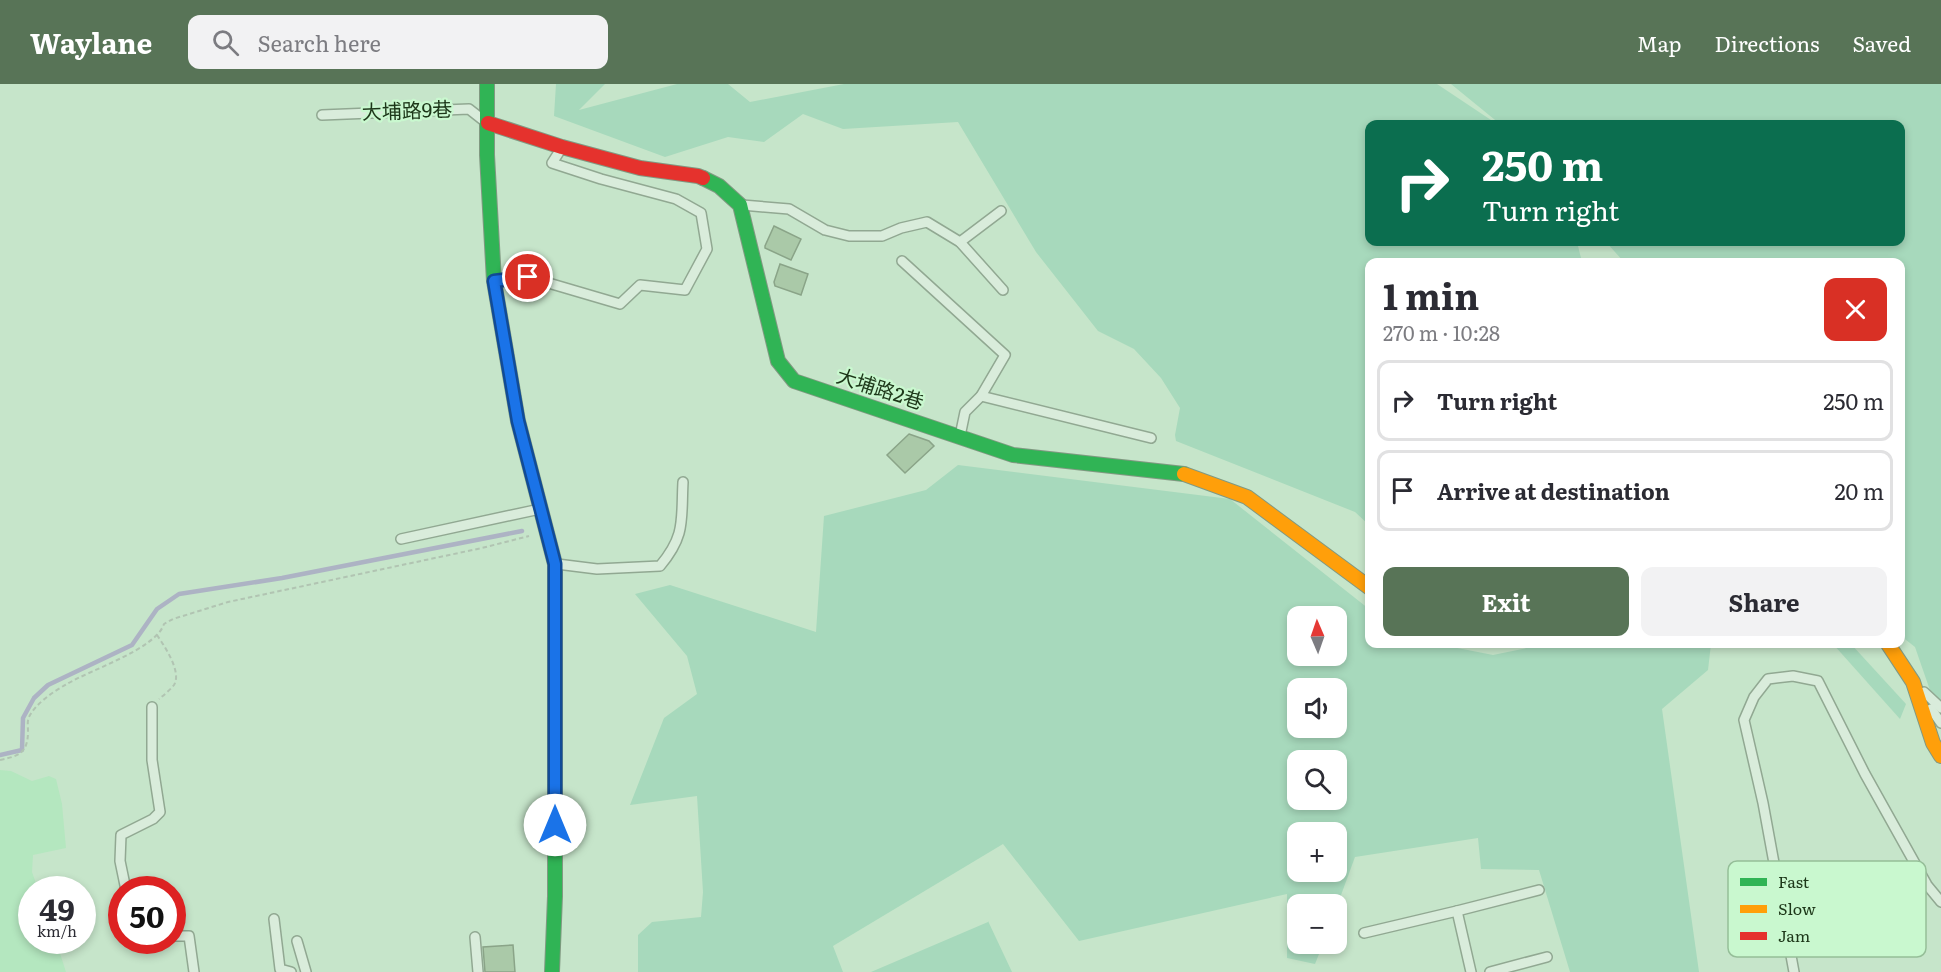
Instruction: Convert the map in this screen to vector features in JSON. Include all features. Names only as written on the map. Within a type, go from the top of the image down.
[{"type":"street","points":[[487,84],[489,123],[487,155],[494,281],[518,421],[555,564],[555,896],[552,972]]},
{"type":"street","points":[[489,123],[562,147],[640,168],[698,176],[719,186],[740,205]]},
{"type":"street","name":"大埔路2巷","points":[[740,205],[778,361],[794,381],[1013,456],[1182,473],[1218,485],[1247,497],[1365,584]]},
{"type":"street","points":[[1891,648],[1913,682],[1933,743],[1941,756]]},
{"type":"lane","name":"大埔路9巷","points":[[321,115],[469,109],[489,123]]},
{"type":"lane","points":[[494,281],[528,277],[620,304],[640,285],[685,290],[707,249],[701,213],[676,199],[552,163],[562,147]]},
{"type":"lane","points":[[740,205],[789,209],[825,230],[849,236],[882,236],[901,228],[927,222],[960,242],[1004,290]]},
{"type":"lane","points":[[960,242],[1001,211]]},
{"type":"lane","points":[[902,261],[1005,355],[981,396],[965,412],[960,436]]},
{"type":"lane","points":[[981,396],[1151,438]]},
{"type":"lane","points":[[555,564],[597,569],[660,566],[671,552],[681,531],[683,482]]},
{"type":"lane","points":[[401,539],[541,509]]},
{"type":"lane","points":[[1774,861],[1744,720],[1754,697],[1768,679],[1792,676],[1818,681],[1865,774],[1914,861]]},
{"type":"lane","points":[[1913,682],[1941,708]]},
{"type":"lane","points":[[1913,682],[1941,723]]},
{"type":"lane","points":[[123,876],[120,861],[122,835],[153,819],[160,812],[152,759],[152,707]]},
{"type":"lane","points":[[1926,883],[1941,902]]},
{"type":"lane","points":[[1364,933],[1539,890]]},
{"type":"lane","points":[[1457,911],[1471,972]]},
{"type":"lane","points":[[274,919],[280,969],[291,972]]},
{"type":"lane","points":[[186,936],[189,936],[194,972]]},
{"type":"lane","points":[[475,937],[478,972]]},
{"type":"lane","points":[[297,941],[306,972]]},
{"type":"lane","points":[[1490,972],[1547,957]]},
{"type":"lane","points":[[1791,957],[1794,972]]},
{"type":"path","points":[[0,760],[22,753],[28,740],[28,718],[41,703],[67,684],[146,645],[162,632],[164,624],[173,619],[228,602],[483,548],[547,532]]},
{"type":"path","points":[[152,707],[177,679],[172,659],[158,635]]},
{"type":"green space","points":[[556,84],[605,84],[579,110],[677,84],[728,84],[750,102],[844,84],[1437,84],[1491,120],[1365,120],[1365,246],[1578,246],[1581,258],[1365,258],[1365,521],[1355,512],[1176,441],[1180,408],[1161,378],[1134,349],[1098,331],[1036,252],[958,122],[843,129],[803,114],[764,142],[728,137],[665,157],[554,116]]},
{"type":"green space","points":[[1451,84],[1941,84],[1941,722],[1915,647],[1905,639],[1905,258],[1620,258],[1610,246],[1905,246],[1905,120],[1495,120]]},
{"type":"green space","points":[[958,465],[1230,499],[1365,606],[1365,648],[1457,648],[1493,655],[1527,648],[1711,648],[1708,670],[1662,709],[1699,972],[1570,972],[1539,870],[1481,869],[1478,838],[1355,857],[1347,879],[1347,822],[1287,822],[1287,882],[1346,882],[1341,894],[1287,894],[1079,941],[1003,844],[833,946],[843,972],[638,972],[638,935],[652,922],[701,917],[703,892],[697,796],[630,805],[664,718],[697,694],[687,656],[635,594],[670,585],[816,632],[824,516],[926,490]]},
{"type":"green space","points":[[1837,648],[1855,648],[1906,704],[1900,719]]},
{"type":"green space","points":[[0,770],[11,771],[32,781],[49,776],[56,779],[62,804],[66,848],[33,855],[33,876],[18,876],[18,954],[60,954],[66,972],[0,972]]},
{"type":"green space","points":[[988,922],[1012,972],[871,972]]},
{"type":"green space","points":[[1287,954],[1319,954],[1315,964],[1287,958]]},
{"type":"building","points":[[774,226],[801,239],[791,260],[765,248]]},
{"type":"building","points":[[780,264],[808,274],[801,295],[775,286],[774,282]]},
{"type":"building","points":[[909,434],[929,441],[934,446],[905,473],[887,455]]},
{"type":"building","points":[[513,945],[515,972],[485,972],[483,947]]},
{"type":"waterway","points":[[0,755],[22,750],[23,718],[34,698],[48,685],[132,645],[157,609],[179,594],[282,578],[522,531]]},
{"type":"traffic: fast","points":[[487,84],[487,155],[494,281],[518,421],[555,564],[555,590]]},
{"type":"traffic: fast","points":[[703,178],[719,186],[740,205],[778,361],[794,381],[1013,455],[1184,474]]},
{"type":"traffic: fast","points":[[552,972],[555,896],[555,770]]},
{"type":"traffic: slow","points":[[1184,474],[1247,497],[1365,584]]},
{"type":"traffic: slow","points":[[1891,648],[1913,682],[1933,743],[1941,756]]},
{"type":"traffic: jam","points":[[488,123],[562,147],[640,168],[703,178]]},
{"type":"traffic: jam","points":[[555,590],[555,770]]},
{"type":"route","points":[[528,277],[494,281],[518,421],[555,564],[555,825]]}]
